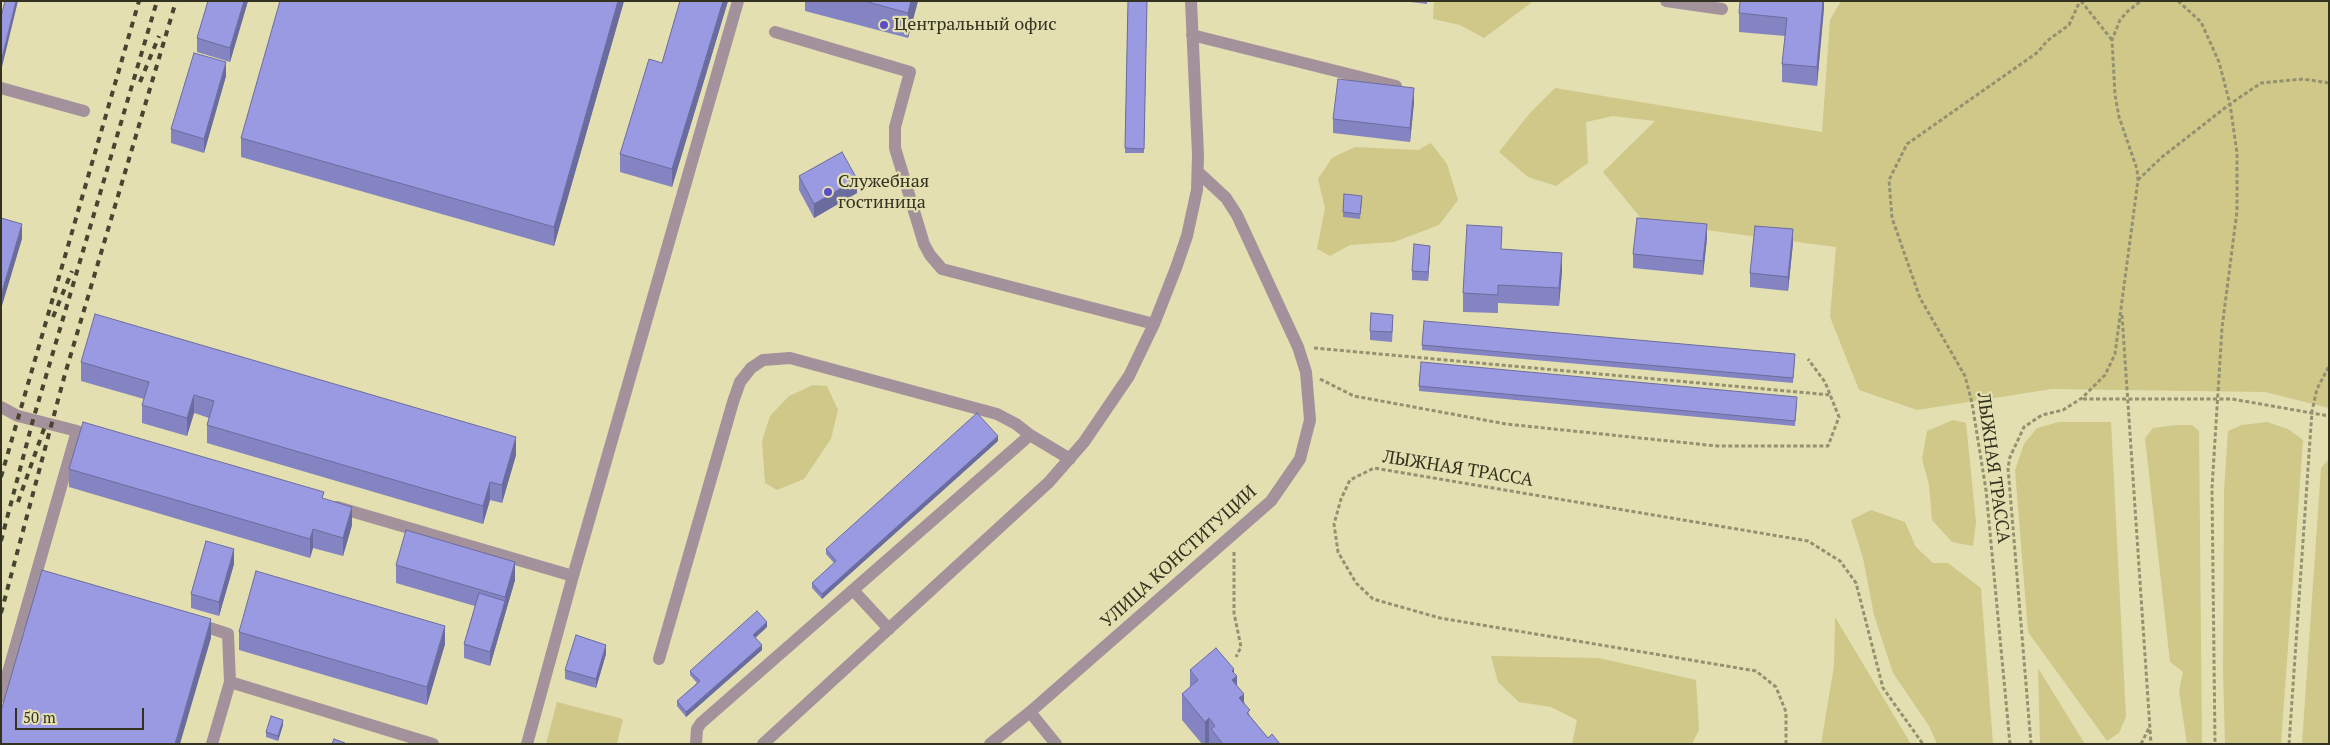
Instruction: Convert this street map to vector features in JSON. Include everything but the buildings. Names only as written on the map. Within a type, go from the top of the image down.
[{"type":"street","points":[[527,744],[573,576],[738,1]]},
{"type":"street","points":[[763,744],[1024,506],[1084,442],[1129,376],[1154,324],[1187,236],[1197,190],[1198,172],[1191,1]]},
{"type":"street","points":[[1666,1],[1722,8]]},
{"type":"street","points":[[775,32],[910,72],[895,127],[895,148],[924,244],[942,269],[1154,324]]},
{"type":"street","points":[[1192,35],[1396,86]]},
{"type":"street","points":[[1,88],[84,111]]},
{"type":"street","name":"УЛИЦА КОНСТИТУЦИИ","points":[[990,744],[1030,712],[1270,501],[1300,459],[1310,420],[1306,372],[1298,347],[1237,215],[1226,198],[1198,172]]},
{"type":"street","points":[[659,659],[733,402],[740,382],[751,368],[763,360],[790,358],[997,414],[1070,459]]},
{"type":"street","points":[[1,407],[18,416],[82,433],[1,697]]},
{"type":"street","points":[[696,744],[697,729],[701,723],[1030,435]]},
{"type":"street","points":[[325,504],[573,576]]},
{"type":"street","points":[[854,590],[889,629]]},
{"type":"street","points":[[184,620],[228,634],[230,682],[212,744]]},
{"type":"street","points":[[230,682],[433,744]]},
{"type":"street","points":[[1030,712],[1056,744]]},
{"type":"path","points":[[2081,1],[2112,40]]},
{"type":"path","name":"ЛЫЖНАЯ ТРАССА","points":[[2010,744],[1986,490],[1972,403],[1965,376],[1920,298],[1892,218],[1889,180],[1907,144],[2038,52],[2047,41],[2069,25],[2081,1]]},
{"type":"path","name":"ЛЫЖНАЯ ТРАССА","points":[[2031,744],[2008,468],[2012,452],[2024,427],[2042,415],[2063,410],[2082,398],[2100,380],[2111,364],[2115,354],[2138,180],[2137,169],[2119,117],[2115,95],[2112,40],[2120,20],[2132,7],[2141,1]]},
{"type":"path","points":[[2178,1],[2201,22],[2219,62],[2230,104],[2237,153],[2237,211],[2222,328],[2212,488],[2215,744]]},
{"type":"path","points":[[2138,180],[2162,158],[2230,104],[2261,83],[2303,79],[2329,83]]},
{"type":"path","name":"ЛЫЖНАЯ ТРАССА","points":[[2121,308],[2152,744]]},
{"type":"path","points":[[1298,347],[1831,395]]},
{"type":"path","points":[[1306,372],[1354,396],[1506,424],[1717,446],[1828,446],[1839,417],[1826,382],[1808,358]]},
{"type":"path","points":[[2289,744],[2312,411],[2317,389],[2329,366]]},
{"type":"path","points":[[2082,398],[2218,399],[2259,402],[2312,411],[2329,416]]},
{"type":"path","name":"ЛЫЖНАЯ ТРАССА","points":[[1786,744],[1786,712],[1776,687],[1756,671],[1440,618],[1373,599],[1356,583],[1338,552],[1334,524],[1341,499],[1350,480],[1374,468],[1808,542],[1840,561],[1856,583],[1883,688],[1922,744]]},
{"type":"path","points":[[1230,536],[1235,560],[1233,582],[1234,613],[1241,648],[1236,657]]},
{"type":"path","points":[[2142,744],[2150,725]]},
{"type":"shaded area","points":[[1434,1],[1529,1],[1531,3],[1484,38],[1460,25],[1433,19]]},
{"type":"shaded area","points":[[1841,1],[2329,1],[2329,408],[2265,392],[2052,389],[1917,410],[1859,390],[1830,317],[1836,247],[1644,222],[1603,172],[1655,121],[1613,116],[1586,122],[1588,163],[1556,186],[1528,177],[1499,152],[1529,114],[1555,88],[1822,132],[1830,20]]},
{"type":"shaded area","points":[[1431,143],[1447,164],[1458,200],[1439,225],[1394,242],[1350,245],[1330,256],[1317,249],[1325,208],[1318,179],[1332,158],[1355,147],[1418,150]]},
{"type":"shaded area","points":[[813,385],[827,386],[838,410],[831,439],[804,479],[777,490],[765,483],[762,441],[770,416],[789,396]]},
{"type":"shaded area","points":[[1953,420],[1966,423],[1976,522],[1973,546],[1952,542],[1932,520],[1929,485],[1922,459],[1927,431]]},
{"type":"shaded area","points":[[2059,422],[2111,422],[2126,717],[2119,733],[2107,741],[2028,632],[2015,470],[2024,444],[2037,428]]},
{"type":"shaded area","points":[[2267,422],[2288,429],[2303,440],[2281,744],[2225,744],[2223,670],[2224,492],[2228,431],[2242,425]]},
{"type":"shaded area","points":[[2192,425],[2199,431],[2202,744],[2187,744],[2179,691],[2183,672],[2170,662],[2145,438],[2153,428]]},
{"type":"shaded area","points":[[2329,459],[2329,744],[2302,744],[2321,468]]},
{"type":"shaded area","points":[[1871,510],[1905,522],[1916,547],[1933,563],[1948,563],[1981,588],[1993,744],[1937,744],[1929,726],[1893,673],[1874,615],[1863,558],[1851,520]]},
{"type":"shaded area","points":[[1835,617],[1911,744],[1821,744],[1834,666]]},
{"type":"shaded area","points":[[1491,656],[1599,658],[1696,680],[1699,730],[1692,744],[1572,744],[1577,720],[1551,707],[1519,702],[1498,682]]},
{"type":"shaded area","points":[[2038,668],[2085,744],[2040,744]]},
{"type":"shaded area","points":[[557,702],[623,719],[617,744],[546,744]]},
{"type":"railway","points":[[1,477],[139,1]]},
{"type":"railway","points":[[1,541],[33,420],[157,1]]},
{"type":"railway","points":[[1,613],[65,374],[176,1]]},
{"type":"railway","points":[[140,82],[159,36]]},
{"type":"railway","points":[[53,317],[72,271]]},
{"type":"railway","points":[[18,502],[45,426]]},
{"type":"place","name":"Центральный офис","points":[[884,25]]},
{"type":"place","name":"Служебная гостиница","points":[[828,192]]}]
